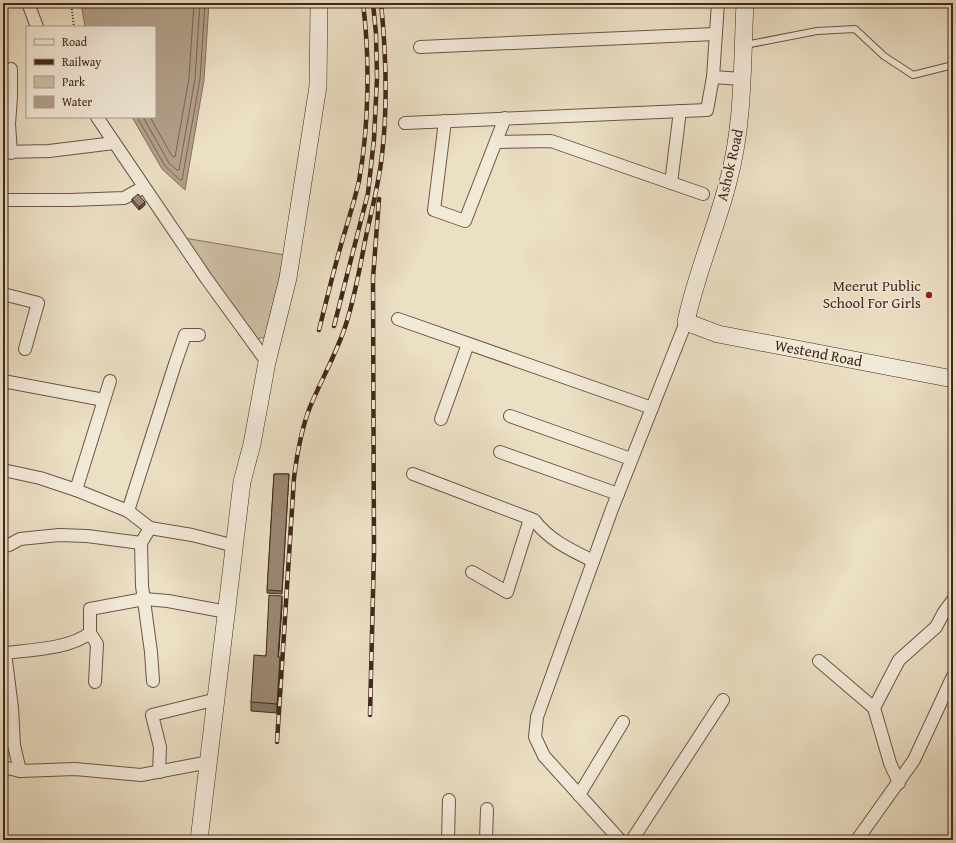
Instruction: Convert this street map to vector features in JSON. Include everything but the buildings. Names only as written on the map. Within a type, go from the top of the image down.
[{"type":"street","points":[[28,3],[37,26]]},
{"type":"street","points":[[200,840],[242,482],[252,444],[267,362],[288,278],[318,86],[319,3]]},
{"type":"street","points":[[405,123],[707,110],[713,77],[718,3]]},
{"type":"street","name":"Ashok Road","points":[[686,322],[690,301],[729,181],[740,123],[745,3]]},
{"type":"street","points":[[420,48],[715,34]]},
{"type":"street","points":[[11,69],[11,98],[7,153],[83,148],[114,143]]},
{"type":"street","points":[[713,77],[742,78]]},
{"type":"street","points":[[671,183],[680,111]]},
{"type":"street","points":[[98,118],[206,278],[267,362]]},
{"type":"street","points":[[445,121],[434,210],[465,221],[505,118]]},
{"type":"street","points":[[496,142],[551,141],[703,194]]},
{"type":"street","points":[[3,200],[124,198],[144,187]]},
{"type":"street","points":[[3,294],[38,303],[25,348]]},
{"type":"street","points":[[398,319],[652,408]]},
{"type":"street","points":[[620,840],[544,756],[535,738],[537,717],[618,494],[686,322]]},
{"type":"street","name":"Westend Road","points":[[686,322],[718,334],[953,380]]},
{"type":"street","points":[[128,511],[174,364],[185,335],[199,336]]},
{"type":"street","points":[[441,419],[468,344]]},
{"type":"street","points":[[3,381],[104,400]]},
{"type":"street","points":[[76,490],[110,381]]},
{"type":"street","points":[[510,416],[632,459]]},
{"type":"street","points":[[500,452],[618,494]]},
{"type":"street","points":[[3,470],[40,478],[76,490],[128,511],[150,528],[192,535],[235,546]]},
{"type":"street","points":[[413,474],[534,520],[542,532],[593,561]]},
{"type":"street","points":[[472,572],[507,592],[530,519]]},
{"type":"street","points":[[150,528],[141,543],[142,586],[151,652],[153,681]]},
{"type":"street","points":[[3,546],[9,545],[20,539],[59,535],[87,536],[141,543]]},
{"type":"street","points":[[95,682],[97,644],[90,633],[90,609],[144,599],[168,601],[226,612]]},
{"type":"street","points":[[874,708],[899,660],[936,627],[944,612],[953,600]]},
{"type":"street","points":[[20,771],[14,745],[12,708],[5,653],[54,647],[82,640],[90,633]]},
{"type":"street","points":[[819,661],[874,708],[890,763],[899,783]]},
{"type":"street","points":[[857,840],[914,760],[953,676]]},
{"type":"street","points":[[160,772],[160,748],[152,715],[217,699]]},
{"type":"street","points":[[632,840],[723,700]]},
{"type":"street","points":[[579,795],[623,722]]},
{"type":"street","points":[[3,767],[20,771],[74,769],[141,775],[209,762]]},
{"type":"street","points":[[448,840],[449,800]]},
{"type":"street","points":[[486,840],[487,809]]},
{"type":"lane","points":[[743,45],[817,31],[855,29],[884,56],[913,75],[953,65]]},
{"type":"path","points":[[71,3],[74,26]]},
{"type":"green space","points":[[184,238],[285,255],[265,337],[257,339]]},
{"type":"water","points":[[81,3],[209,3],[204,80],[185,190],[162,169],[133,118],[156,118],[156,26],[85,26]]},
{"type":"railway","points":[[319,330],[359,181],[365,138],[367,115],[367,46],[363,3]]},
{"type":"railway","points":[[334,326],[368,193],[374,139],[377,78],[376,34],[373,3]]},
{"type":"railway","points":[[277,742],[294,478],[298,451],[304,424],[310,407],[339,343],[350,311],[381,166],[386,98],[381,3]]},
{"type":"railway","points":[[370,715],[374,553],[373,278],[379,199]]},
{"type":"place","name":"Meerut Public School For Girls","points":[[929,295]]}]
